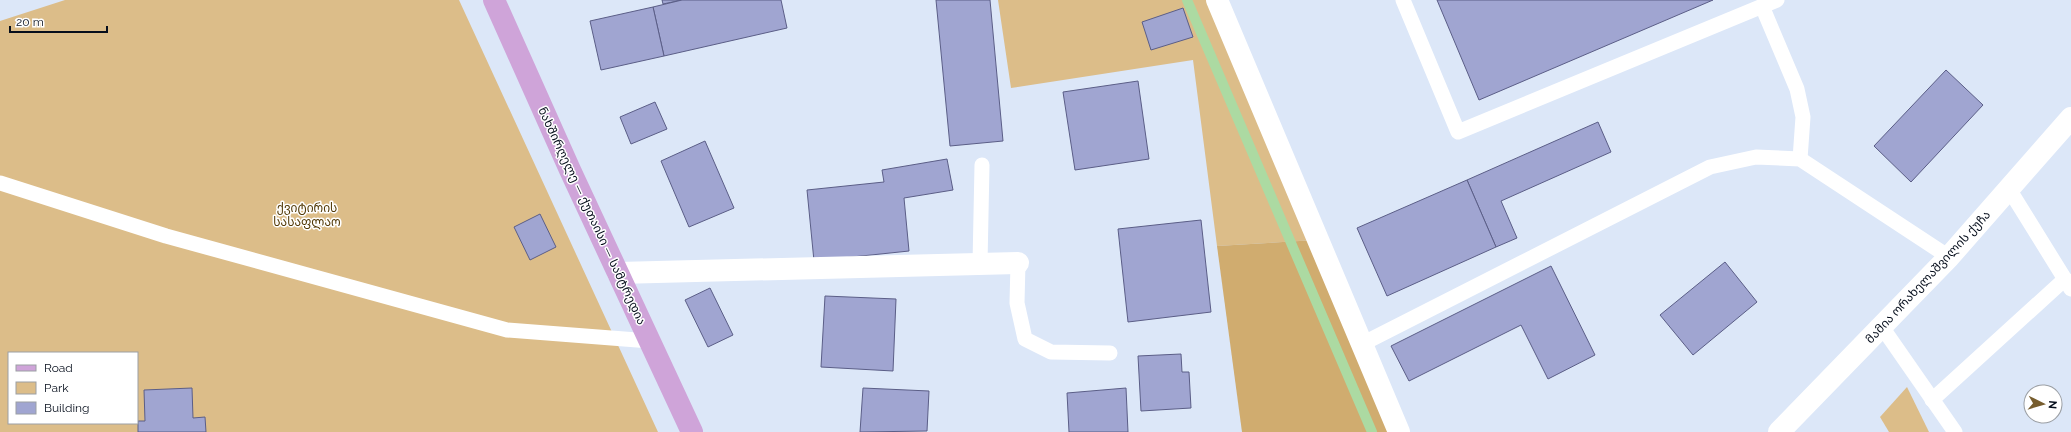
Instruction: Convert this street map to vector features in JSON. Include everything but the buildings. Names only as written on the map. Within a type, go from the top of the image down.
[{"type":"main road","name":"ნახშირღელე — ქუთაისი — სამტრედია","points":[[494,0],[570,170],[692,432]]},
{"type":"street","points":[[1217,0],[1399,432]]},
{"type":"street","name":"მამია ორახელაშვილის ქუჩა","points":[[1779,432],[1949,257],[2070,120]]},
{"type":"street","points":[[618,273],[1018,263]]},
{"type":"lane","points":[[1403,0],[1458,132],[1777,0]]},
{"type":"lane","points":[[1762,6],[1797,89],[1803,117],[1800,159]]},
{"type":"lane","points":[[1362,344],[1710,167],[1756,157],[1800,159],[1949,257]]},
{"type":"lane","points":[[980,264],[982,165]]},
{"type":"lane","points":[[0,183],[166,236],[507,330],[650,341]]},
{"type":"lane","points":[[1932,400],[2068,284],[2009,190]]},
{"type":"lane","points":[[1018,263],[1017,304],[1024,339],[1050,352],[1110,353]]},
{"type":"lane","points":[[1882,327],[1955,432]]},
{"type":"green space","name":"ქვიტირის სასაფლაო","points":[[65,0],[459,0],[658,432],[0,432],[0,21]]},
{"type":"green space","points":[[998,0],[1212,0],[1316,240],[1217,246],[1193,60],[1011,88]]},
{"type":"green space","points":[[1907,387],[1929,432],[1889,432],[1880,417]]},
{"type":"shaded area","points":[[1316,240],[1390,432],[1242,432],[1217,246]]},
{"type":"waterway","points":[[1187,0],[1372,432]]}]
